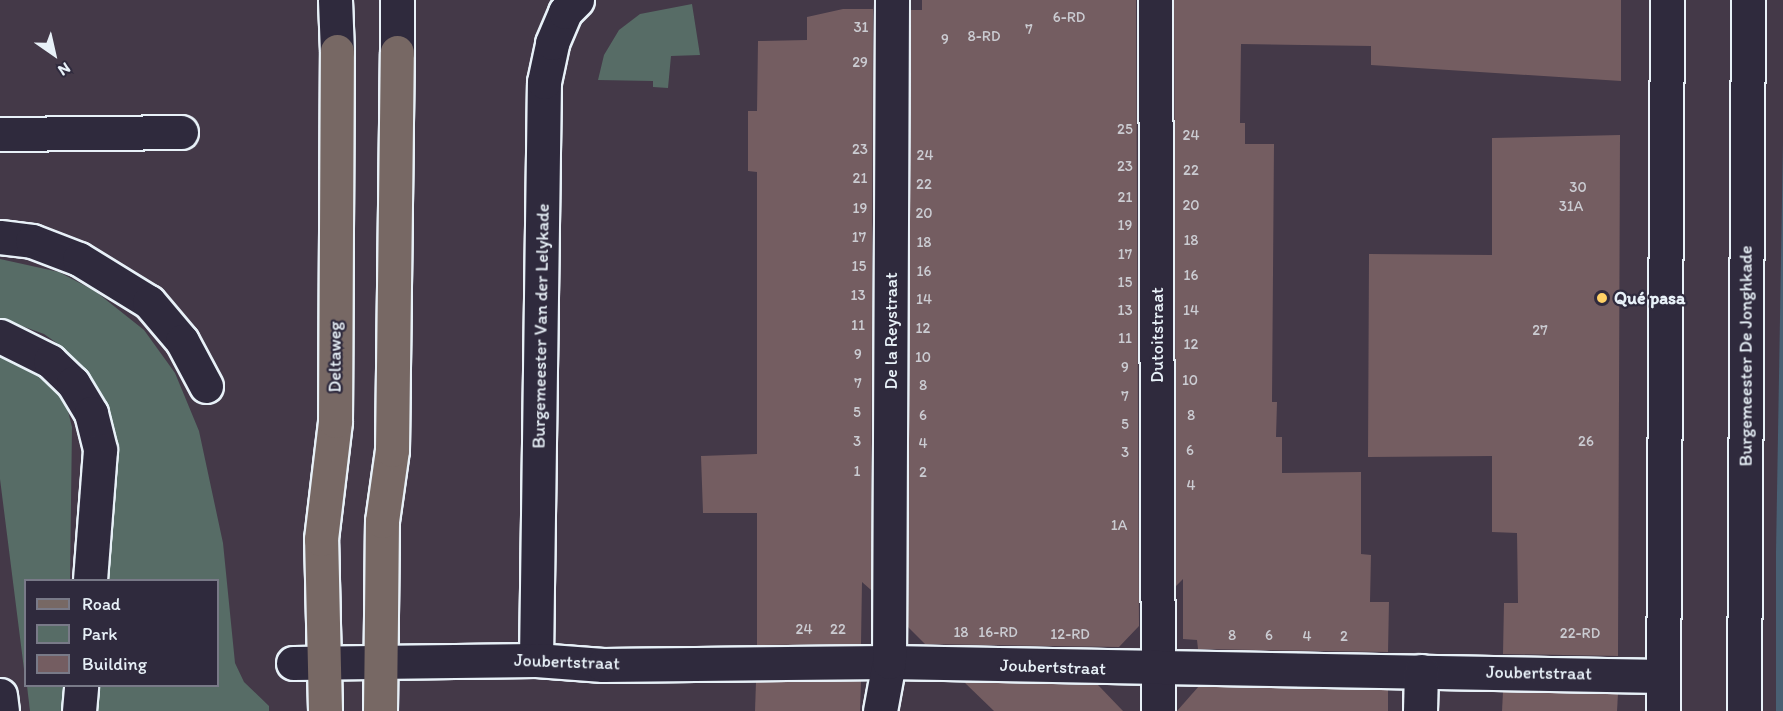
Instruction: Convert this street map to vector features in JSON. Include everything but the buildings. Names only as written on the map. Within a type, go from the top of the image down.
[{"type":"main road","name":"Deltaweg","points":[[325,711],[308,663],[335,421],[337,51]]},
{"type":"main road","points":[[380,711],[382,521],[392,450],[397,52]]},
{"type":"street","points":[[334,0],[337,51]]},
{"type":"street","points":[[396,0],[397,52]]},
{"type":"street","name":"Burgemeester Van der Lelykade","points":[[536,660],[544,82],[552,43],[565,12],[577,0]]},
{"type":"street","name":"De la Reystraat","points":[[880,711],[889,662],[892,0]]},
{"type":"street","name":"Dutoitstraat","points":[[1155,0],[1158,711]]},
{"type":"street","points":[[1663,711],[1667,0]]},
{"type":"street","name":"Burgemeester De Jonghkade","points":[[1744,711],[1748,0]]},
{"type":"street","points":[[0,134],[181,132]]},
{"type":"street","points":[[0,237],[32,241],[79,259],[148,302],[182,341],[206,386]]},
{"type":"street","points":[[0,336],[50,361],[73,383],[91,413],[100,450],[90,579]]},
{"type":"street","points":[[308,663],[380,660]]},
{"type":"street","name":"Joubertstraat","points":[[380,660],[536,660],[603,665],[889,662],[1159,670],[1420,670],[1663,676]]},
{"type":"street","points":[[1420,670],[1420,711]]},
{"type":"street","points":[[79,711],[81,687]]},
{"type":"street","points":[[0,695],[2,711]]},
{"type":"green space","points":[[692,4],[700,55],[671,56],[668,88],[653,87],[653,81],[598,80],[604,55],[619,30],[640,14]]},
{"type":"green space","points":[[0,259],[59,272],[95,291],[144,330],[175,373],[199,431],[223,543],[235,663],[244,682],[269,706],[269,711],[96,711],[97,687],[219,687],[219,579],[101,579],[90,381],[61,346],[44,334],[0,318]]},
{"type":"green space","points":[[0,350],[53,380],[66,403],[72,427],[70,579],[24,579],[24,669],[0,479]]},
{"type":"green space","points":[[27,687],[66,687],[65,711],[30,711]]},
{"type":"water","points":[[1783,141],[1783,711],[1776,711],[1776,553]]},
{"type":"place","name":"Qué pasa","points":[[1602,298]]}]
